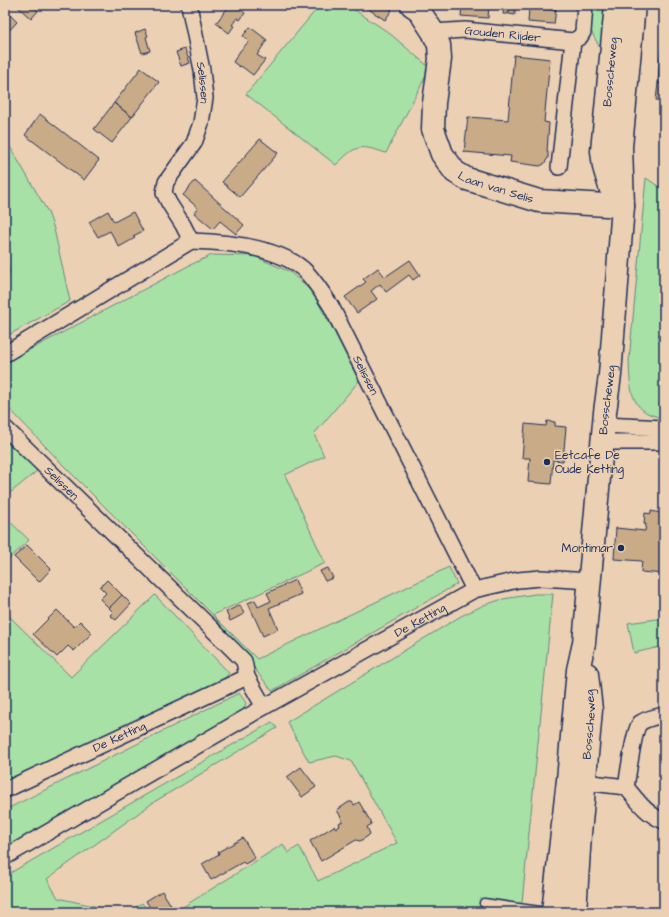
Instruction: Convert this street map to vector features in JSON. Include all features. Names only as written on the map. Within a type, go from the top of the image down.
[{"type":"main road","name":"Bosscheweg","points":[[616,5],[602,151],[604,168],[610,187],[623,206]]},
{"type":"main road","name":"Bosscheweg","points":[[560,911],[577,781],[591,710],[584,643],[603,434],[610,375],[623,206],[621,147],[634,5]]},
{"type":"main road","name":"Laan van Selis","points":[[418,6],[439,45],[440,59],[434,103],[433,129],[442,154],[454,172],[467,179],[539,201],[623,206]]},
{"type":"street","name":"Selissen","points":[[189,5],[202,70],[205,98],[201,123],[194,143],[166,182],[164,193],[191,241],[219,242],[270,252],[291,260],[305,270],[331,306],[474,590]]},
{"type":"street","points":[[559,167],[572,41],[580,37],[583,32],[585,5]]},
{"type":"street","name":"Gouden Rijder","points":[[433,32],[465,30],[572,41]]},
{"type":"street","points":[[5,354],[191,241]]},
{"type":"street","name":"Selissen","points":[[5,428],[244,661],[246,677]]},
{"type":"street","points":[[603,434],[664,428]]},
{"type":"street","points":[[603,434],[657,442],[664,440]]},
{"type":"street","name":"De Ketting","points":[[5,857],[264,707],[474,590],[518,580],[541,578],[590,581]]},
{"type":"street","points":[[246,677],[264,707]]},
{"type":"street","name":"De Ketting","points":[[5,790],[246,677]]},
{"type":"street","points":[[626,787],[635,734],[639,724],[647,719],[664,715]]},
{"type":"street","points":[[577,781],[626,787],[647,811],[656,818],[664,821]]},
{"type":"lane","points":[[484,903],[560,911]]},
{"type":"green space","points":[[320,5],[347,5],[388,32],[430,68],[386,153],[370,148],[358,148],[348,153],[336,165],[246,94]]},
{"type":"green space","points":[[592,5],[613,5],[603,54],[590,29]]},
{"type":"green space","points":[[5,138],[48,212],[54,229],[70,301],[5,337],[5,297],[9,271],[5,244]]},
{"type":"green space","points":[[646,178],[664,190],[664,418],[652,415],[644,411],[639,406],[632,393],[630,377],[629,361]]},
{"type":"green space","points":[[212,255],[254,256],[290,272],[312,292],[334,331],[359,381],[314,434],[324,456],[285,475],[325,563],[213,615],[65,467],[5,404],[5,363],[188,266]]},
{"type":"green space","points":[[5,438],[37,471],[5,497]]},
{"type":"green space","points":[[5,517],[29,540],[5,563]]},
{"type":"green space","points":[[449,567],[457,584],[272,691],[213,615],[257,659]]},
{"type":"green space","points":[[535,594],[553,594],[521,912],[175,912],[283,844],[288,853],[299,846],[318,881],[397,843],[351,761],[336,756],[309,762],[287,722],[461,616],[484,605],[503,599]]},
{"type":"green space","points":[[155,595],[229,673],[224,679],[5,782],[5,612],[71,677]]},
{"type":"green space","points":[[664,618],[664,646],[634,653],[628,623]]},
{"type":"green space","points":[[239,693],[246,703],[238,724],[5,852],[5,810]]},
{"type":"green space","points":[[272,722],[277,728],[154,802],[47,879],[58,898],[120,912],[5,912],[5,876]]},
{"type":"green space","points":[[142,903],[149,912],[129,912]]},
{"type":"water","points":[[5,244],[9,271],[5,297]]},
{"type":"building","points":[[16,5],[32,5],[38,11],[31,19]]},
{"type":"building","points":[[230,5],[235,5],[245,13],[240,20],[237,18],[229,33],[216,23]]},
{"type":"building","points":[[362,5],[384,5],[392,10],[385,20]]},
{"type":"building","points":[[462,5],[489,5],[488,18],[461,16]]},
{"type":"building","points":[[530,5],[556,5],[556,10],[529,8]]},
{"type":"building","points":[[509,6],[515,7],[515,15],[509,14]]},
{"type":"building","points":[[504,7],[509,7],[508,14],[503,14]]},
{"type":"building","points":[[529,8],[556,10],[554,24],[528,22]]},
{"type":"building","points":[[5,10],[17,22],[5,35]]},
{"type":"building","points":[[250,27],[267,40],[257,55],[265,60],[253,75],[233,62],[249,41],[243,36]]},
{"type":"building","points":[[145,29],[148,36],[146,37],[150,51],[142,53],[135,33]]},
{"type":"building","points":[[185,49],[190,63],[181,66],[176,52]]},
{"type":"building","points":[[661,50],[664,51],[664,68],[659,67]]},
{"type":"building","points":[[514,55],[550,59],[544,122],[549,123],[548,158],[544,164],[540,166],[510,162],[511,156],[464,152],[468,117],[508,120]]},
{"type":"building","points":[[659,67],[664,68],[664,84],[658,83]]},
{"type":"building","points":[[141,68],[159,82],[132,117],[114,103]]},
{"type":"building","points":[[658,83],[664,84],[664,103],[663,101],[656,100]]},
{"type":"building","points":[[114,103],[132,117],[112,143],[94,129]]},
{"type":"building","points":[[40,114],[99,160],[84,180],[25,135]]},
{"type":"building","points":[[260,139],[278,153],[240,197],[222,182]]},
{"type":"building","points":[[195,181],[244,225],[236,234],[220,221],[213,229],[194,213],[198,208],[183,195]]},
{"type":"building","points":[[108,211],[114,222],[133,212],[143,231],[133,236],[135,238],[119,247],[110,231],[98,237],[89,222]]},
{"type":"building","points":[[410,260],[420,275],[413,280],[409,275],[386,292],[380,284],[371,291],[377,299],[357,313],[345,297],[366,282],[363,279],[378,268],[385,277]]},
{"type":"building","points":[[547,421],[555,422],[555,426],[566,427],[563,461],[553,460],[551,484],[528,482],[530,458],[522,458],[525,424],[546,426]]},
{"type":"building","points":[[651,511],[661,513],[661,532],[664,533],[664,574],[641,572],[642,561],[614,559],[616,528],[645,531],[645,513],[651,514]]},
{"type":"building","points":[[27,545],[51,569],[39,582],[14,557]]},
{"type":"building","points":[[328,568],[333,578],[325,581],[320,571]]},
{"type":"building","points":[[107,580],[122,595],[109,608],[100,599],[106,593],[100,587]]},
{"type":"building","points":[[295,580],[301,594],[269,608],[278,629],[263,636],[248,603],[255,600],[258,607],[271,601],[267,593]]},
{"type":"building","points":[[122,595],[131,604],[116,620],[110,615],[113,612],[109,608]]},
{"type":"building","points":[[240,605],[244,614],[230,621],[226,612]]},
{"type":"building","points":[[57,610],[74,627],[80,621],[92,633],[74,651],[68,646],[57,657],[33,634]]},
{"type":"building","points":[[661,653],[664,653],[664,670]]},
{"type":"building","points":[[301,767],[316,787],[302,797],[287,777]]},
{"type":"building","points":[[349,802],[352,802],[354,805],[359,802],[372,824],[367,827],[370,834],[360,841],[356,840],[321,861],[310,841],[334,826],[336,828],[340,826],[339,823],[343,821],[337,810]]},
{"type":"building","points":[[243,838],[255,858],[245,864],[243,862],[211,880],[202,864],[219,854],[218,852]]},
{"type":"building","points":[[162,891],[174,910],[172,912],[153,912],[146,901]]},
{"type":"place","name":"Eetcafe De Oude Ketting","points":[[547,462]]},
{"type":"place","name":"Montimar","points":[[621,548]]}]
